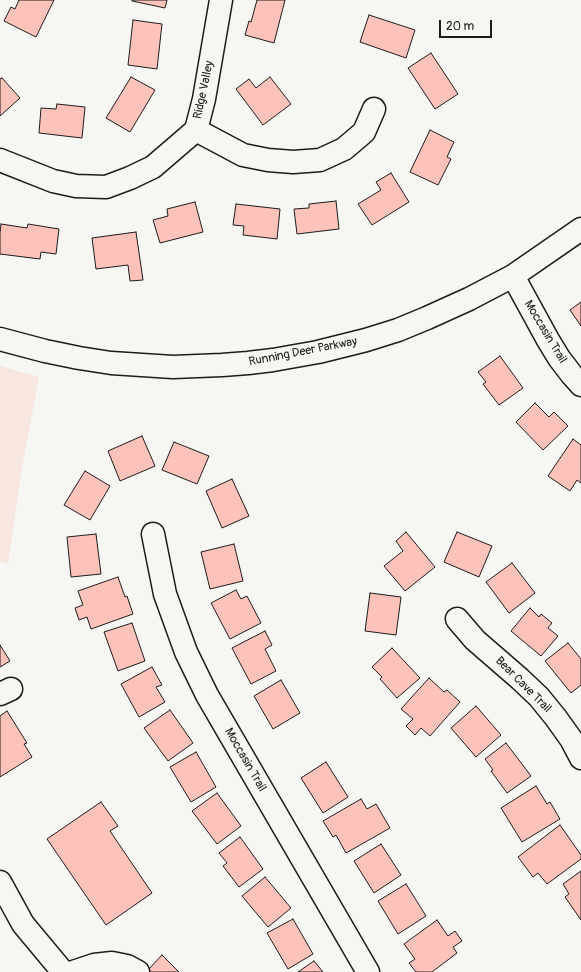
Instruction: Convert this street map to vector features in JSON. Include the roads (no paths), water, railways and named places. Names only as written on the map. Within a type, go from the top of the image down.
[{"type":"street","name":"Ridge Valley","points":[[0,160],[53,181],[76,186],[106,187],[153,167],[196,130],[204,99],[221,0]]},
{"type":"street","points":[[196,130],[243,155],[274,161],[293,162],[320,160],[344,149],[364,132],[374,109]]},
{"type":"street","name":"Running Deer Parkway","points":[[0,339],[79,358],[111,363],[173,367],[267,361],[318,352],[398,330],[469,300],[513,276],[581,229]]},
{"type":"street","name":"Moccasin Trail","points":[[513,276],[559,358],[572,376],[581,385]]},
{"type":"street","name":"Moccasin Trail","points":[[153,534],[165,594],[186,652],[207,695],[368,972]]},
{"type":"street","name":"Bear Cave Trail","points":[[457,619],[475,640],[539,697],[560,723],[571,739],[581,758]]},
{"type":"street","points":[[0,882],[23,924],[63,972]]},
{"type":"street","points":[[73,972],[94,965],[112,963],[127,966],[138,972]]}]
